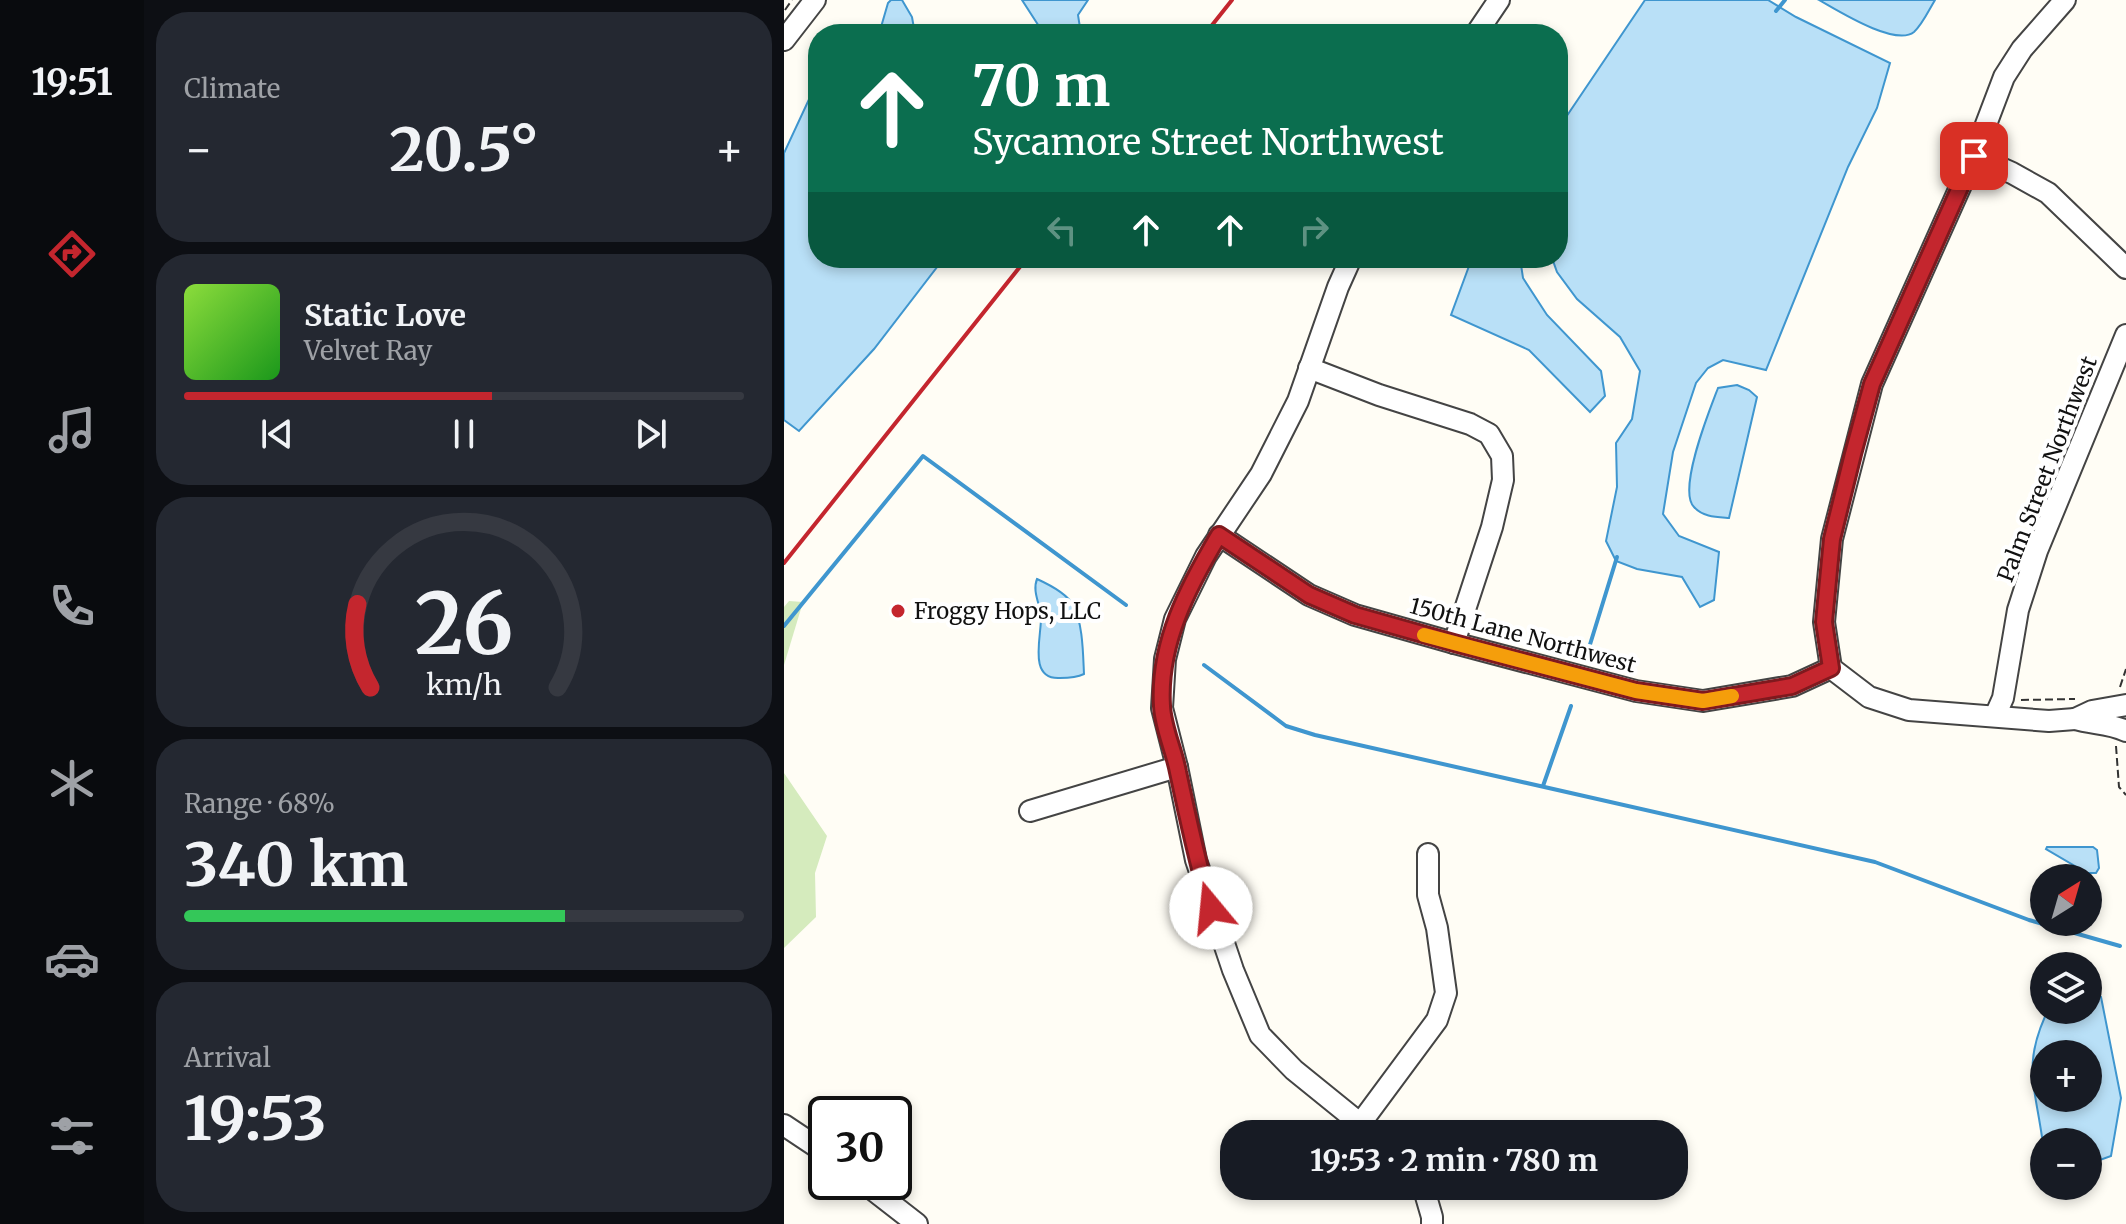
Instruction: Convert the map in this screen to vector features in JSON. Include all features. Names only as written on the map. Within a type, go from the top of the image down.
[{"type":"street","points":[[784,40],[815,0]]},
{"type":"street","points":[[1483,24],[1499,0]]},
{"type":"street","points":[[2065,0],[2022,49],[2004,77],[1974,156],[1872,384],[1832,539],[1824,622],[1831,668],[1869,697],[1909,710],[1999,707],[2049,721],[2075,719],[2122,698]]},
{"type":"street","points":[[1974,156],[2048,193],[2126,268]]},
{"type":"street","points":[[1347,268],[1298,401],[1261,474],[1219,535],[1175,619],[1165,659],[1162,708],[1196,860],[1260,1035],[1294,1070],[1355,1120]]},
{"type":"street","name":"Palm Street Northwest","points":[[1999,707],[2018,610],[2037,551],[2126,335]]},
{"type":"street","points":[[1309,368],[1379,395],[1470,424],[1489,434],[1502,456],[1503,480],[1492,527],[1454,643]]},
{"type":"street","name":"150th Lane Northwest","points":[[1219,535],[1309,595],[1355,615],[1636,691],[1703,701],[1792,686],[1831,668]]},
{"type":"street","points":[[2075,719],[2110,725],[2121,738]]},
{"type":"street","points":[[1030,811],[1177,767]]},
{"type":"street","points":[[1372,1120],[1437,1020],[1446,993],[1437,928],[1428,895],[1428,854]]},
{"type":"street","points":[[784,1125],[808,1141]]},
{"type":"street","points":[[886,1200],[917,1224]]},
{"type":"street","points":[[1427,1200],[1432,1220]]},
{"type":"path","points":[[784,11],[792,0]]},
{"type":"path","points":[[2122,698],[2126,669]]},
{"type":"path","points":[[1999,707],[2081,698]]},
{"type":"path","points":[[2121,738],[2118,777],[2119,787],[2126,795]]},
{"type":"path","points":[[2118,777],[2126,776]]},
{"type":"green space","points":[[789,601],[803,602],[784,665],[784,607]]},
{"type":"green space","points":[[784,773],[827,836],[815,873],[816,917],[784,948]]},
{"type":"water","points":[[902,0],[913,24],[882,24],[888,3]]},
{"type":"water","points":[[1022,0],[1088,0],[1078,15],[1079,24],[1038,24]]},
{"type":"water","points":[[1645,0],[1768,0],[1890,63],[1877,108],[1848,167],[1766,370],[1723,360],[1708,368],[1696,383],[1673,452],[1663,514],[1679,536],[1719,552],[1714,600],[1700,607],[1682,577],[1637,569],[1616,561],[1606,541],[1617,487],[1616,443],[1632,419],[1640,371],[1620,337],[1577,299],[1556,268],[1568,268],[1568,114]]},
{"type":"water","points":[[1819,0],[1935,0],[1914,32],[1894,35],[1866,25]]},
{"type":"water","points":[[808,101],[808,268],[936,268],[874,349],[799,431],[784,420],[784,153]]},
{"type":"water","points":[[1468,268],[1522,268],[1523,278],[1547,315],[1601,371],[1605,396],[1590,412],[1529,350],[1451,315]]},
{"type":"water","points":[[1737,385],[1757,397],[1729,518],[1710,516],[1694,507],[1690,498],[1692,467],[1718,388]]},
{"type":"water","points":[[1037,579],[1062,593],[1073,605],[1081,629],[1084,674],[1060,678],[1043,672],[1038,655],[1041,616],[1036,593]]},
{"type":"water","points":[[2093,847],[2097,850],[2099,864],[2072,864],[2046,849]]},
{"type":"water","points":[[2102,1002],[2121,1098],[2111,1156],[2102,1159],[2102,1128],[2041,1128],[2038,1112],[2102,1112],[2102,1040],[2036,1040],[2042,1024],[2102,1024]]},
{"type":"waterway","points":[[1776,11],[1785,0]]},
{"type":"waterway","points":[[784,626],[923,456],[1126,605]]},
{"type":"waterway","points":[[1588,651],[1617,557]]},
{"type":"waterway","points":[[1204,665],[1286,726],[1315,735],[1875,862],[2029,920],[2120,946]]},
{"type":"waterway","points":[[1543,786],[1571,706]]},
{"type":"railway","points":[[1213,24],[1232,0]]},
{"type":"railway","points":[[784,563],[1019,268]]},
{"type":"slow traffic","points":[[1424,635],[1636,691],[1703,701],[1732,696]]},
{"type":"place","name":"Froggy Hops, LLC","points":[[898,611]]},
{"type":"route","points":[[1211,908],[1196,860],[1162,708],[1165,659],[1175,619],[1219,535],[1309,595],[1355,615],[1636,691],[1703,701],[1792,686],[1831,668],[1824,622],[1832,539],[1846,477],[1872,384],[1974,156]]}]
